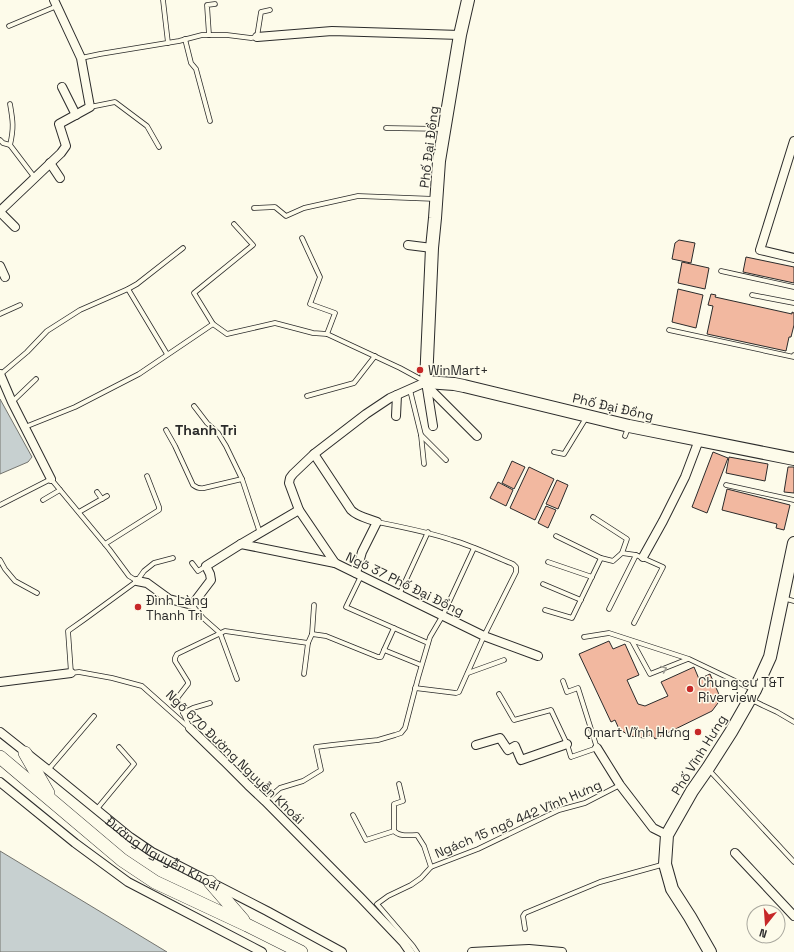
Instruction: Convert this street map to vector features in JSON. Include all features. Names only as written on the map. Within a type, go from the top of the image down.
[{"type":"main road","points":[[25,753],[52,801]]},
{"type":"main road","name":"Đường Nguyễn Khoái","points":[[0,757],[122,860],[155,882],[301,952]]},
{"type":"main road","points":[[210,882],[247,925]]},
{"type":"street","name":"Phố Đại Đồng","points":[[468,0],[460,35],[440,161],[432,248],[427,384],[454,384],[464,386],[588,416],[627,431],[699,440],[794,459]]},
{"type":"street","points":[[15,227],[0,212],[61,153],[66,146],[59,124],[90,107],[81,58],[56,3]]},
{"type":"street","points":[[258,37],[332,31],[460,35]]},
{"type":"street","points":[[62,88],[76,115]]},
{"type":"street","points":[[794,142],[760,250],[794,258]]},
{"type":"street","points":[[50,163],[60,178]]},
{"type":"street","points":[[408,245],[432,248]]},
{"type":"street","points":[[0,266],[5,277]]},
{"type":"street","points":[[0,374],[12,402],[52,480]]},
{"type":"street","points":[[410,390],[427,384]]},
{"type":"street","points":[[427,384],[433,426]]},
{"type":"street","points":[[427,384],[477,436]]},
{"type":"street","name":"Ngõ 37 Phố Đại Đồng","points":[[410,390],[390,398],[366,414],[314,454],[293,474],[289,483],[299,510],[335,563],[484,636],[538,656]]},
{"type":"street","points":[[396,416],[397,395]]},
{"type":"street","points":[[639,556],[663,521],[685,477],[699,440]]},
{"type":"street","points":[[314,454],[355,514],[376,522],[362,552],[359,574]]},
{"type":"street","points":[[137,581],[147,583],[170,600],[192,605],[211,580],[206,566],[260,532],[299,510]]},
{"type":"street","name":"Phố Vĩnh Hưng","points":[[710,952],[672,889],[665,864],[667,835],[692,791],[731,732],[770,657],[788,599],[794,543]]},
{"type":"street","points":[[241,544],[335,563]]},
{"type":"street","name":"Ngõ 670 Đường Nguyễn Khoái","points":[[0,682],[71,673]]},
{"type":"street","name":"Ngõ 670 Đường Nguyễn Khoái","points":[[190,728],[361,898],[403,942],[410,952]]},
{"type":"street","name":"Đường Nguyễn Khoái","points":[[0,732],[130,837],[152,852],[267,911],[342,952]]},
{"type":"street","points":[[476,745],[500,738],[508,750],[515,746],[521,760],[567,744]]},
{"type":"street","points":[[597,748],[620,785],[653,828],[667,835]]},
{"type":"street","points":[[0,782],[75,843],[128,882],[262,952]]},
{"type":"street","points":[[735,853],[794,916]]},
{"type":"street","points":[[472,952],[529,949],[562,952]]},
{"type":"lane","points":[[163,0],[168,43]]},
{"type":"lane","points":[[9,26],[56,3]]},
{"type":"lane","points":[[209,35],[208,5],[215,4]]},
{"type":"lane","points":[[81,58],[168,43],[202,35],[227,35],[251,38],[258,37],[261,12],[270,10]]},
{"type":"lane","points":[[185,39],[191,63],[196,69],[210,121]]},
{"type":"lane","points":[[90,107],[115,102],[147,126],[159,147]]},
{"type":"lane","points":[[10,104],[13,122],[13,133],[10,145]]},
{"type":"lane","points":[[386,128],[427,130],[444,129]]},
{"type":"lane","points":[[0,140],[3,143],[10,145],[35,178]]},
{"type":"lane","points":[[254,208],[275,207],[286,216],[304,208],[358,196],[436,199]]},
{"type":"lane","points":[[234,224],[253,245],[194,293],[213,324],[228,334],[275,323],[313,333],[327,334],[375,356],[427,384]]},
{"type":"lane","points":[[302,238],[320,277],[310,304],[335,313],[327,334]]},
{"type":"lane","points":[[0,374],[26,352],[47,330],[80,310],[137,284],[183,248]]},
{"type":"lane","points":[[721,271],[794,287]]},
{"type":"lane","points":[[128,289],[167,354]]},
{"type":"lane","points":[[752,295],[794,303]]},
{"type":"lane","points":[[0,314],[20,305]]},
{"type":"lane","points":[[25,427],[75,407],[139,374],[213,324]]},
{"type":"lane","points":[[669,330],[794,357],[794,355]]},
{"type":"lane","points":[[307,396],[354,383],[375,356]]},
{"type":"lane","points":[[12,402],[36,379]]},
{"type":"lane","points":[[410,390],[421,435],[424,464]]},
{"type":"lane","points":[[194,406],[207,423],[218,432],[226,446],[242,479],[260,532]]},
{"type":"lane","points":[[554,452],[564,454],[588,416]]},
{"type":"lane","points":[[166,430],[196,488],[199,489],[242,479]]},
{"type":"lane","points":[[421,435],[446,460]]},
{"type":"lane","points":[[105,544],[159,510],[147,476]]},
{"type":"lane","points":[[0,505],[52,480],[105,544],[129,576],[137,581]]},
{"type":"lane","points":[[726,484],[794,500]]},
{"type":"lane","points":[[43,500],[60,490]]},
{"type":"lane","points":[[79,512],[105,497],[97,492]]},
{"type":"lane","points":[[556,536],[601,558],[613,561],[622,553],[627,539],[593,517]]},
{"type":"lane","points":[[376,522],[428,532],[453,540],[513,564],[516,567],[516,572],[484,636],[459,692],[456,693],[415,688]]},
{"type":"lane","points":[[399,595],[428,532]]},
{"type":"lane","points":[[265,801],[280,788],[303,781],[321,770],[316,747],[378,740],[401,733],[405,728],[421,665],[430,637],[443,615],[474,548]]},
{"type":"lane","points":[[622,553],[639,556],[663,567],[634,623]]},
{"type":"lane","points":[[610,608],[639,556]]},
{"type":"lane","points":[[71,673],[68,630],[137,581],[144,571],[154,563],[173,558]]},
{"type":"lane","points":[[545,610],[572,618],[601,558]]},
{"type":"lane","points":[[0,560],[5,569],[15,580],[36,593]]},
{"type":"lane","points":[[192,562],[198,570],[206,566]]},
{"type":"lane","points":[[548,562],[592,577]]},
{"type":"lane","points":[[359,574],[346,607],[428,643]]},
{"type":"lane","points":[[543,584],[581,600]]},
{"type":"lane","points":[[192,605],[203,618],[220,633],[237,679]]},
{"type":"lane","points":[[304,674],[308,643],[312,634],[314,605]]},
{"type":"lane","points":[[312,634],[326,636],[381,657],[394,628]]},
{"type":"lane","points":[[190,728],[177,700],[188,682],[175,661],[175,656],[177,654],[225,631],[308,643]]},
{"type":"lane","points":[[584,637],[609,633],[689,659],[752,694],[762,705],[794,722]]},
{"type":"lane","points":[[631,640],[650,674],[689,659]]},
{"type":"lane","points":[[384,650],[421,665]]},
{"type":"lane","points":[[468,673],[504,660]]},
{"type":"lane","name":"Ngõ 670 Đường Nguyễn Khoái","points":[[71,673],[80,672],[142,686],[190,728]]},
{"type":"lane","points":[[499,694],[514,720],[551,710],[567,744],[571,757],[597,748],[578,688],[567,692],[563,681]]},
{"type":"lane","points":[[183,713],[193,708],[210,703]]},
{"type":"lane","points":[[48,770],[94,716]]},
{"type":"lane","points":[[96,810],[134,764],[119,747]]},
{"type":"lane","points":[[708,768],[794,862]]},
{"type":"lane","points":[[394,831],[394,804],[403,801],[399,784]]},
{"type":"lane","name":"Ngách 15 ngõ 442 Vĩnh Hưng","points":[[417,952],[409,940],[377,904],[388,896],[411,885],[421,878],[430,867],[478,849],[559,810],[585,802],[620,785]]},
{"type":"lane","points":[[353,815],[366,840],[394,831]]},
{"type":"lane","points":[[394,831],[397,834],[406,836],[417,835],[424,846],[430,867]]},
{"type":"lane","points":[[525,930],[523,916],[525,913],[600,882],[665,864]]},
{"type":"shaded area","points":[[0,399],[32,457],[28,462],[0,474]]},
{"type":"shaded area","points":[[0,851],[167,952],[0,952]]},
{"type":"building","points":[[679,240],[695,243],[691,263],[672,259],[675,243]]},
{"type":"building","points":[[746,257],[794,267],[794,283],[743,272]]},
{"type":"building","points":[[682,262],[709,268],[705,289],[678,283]]},
{"type":"building","points":[[678,289],[703,295],[696,328],[672,322]]},
{"type":"building","points":[[711,294],[716,295],[715,297],[792,314],[792,312],[794,313],[794,325],[791,337],[789,337],[786,351],[707,334],[713,306],[708,305]]},
{"type":"building","points":[[713,452],[728,458],[707,513],[692,507]]},
{"type":"building","points":[[729,457],[768,464],[765,481],[726,473]]},
{"type":"building","points":[[512,461],[525,467],[514,489],[502,483]]},
{"type":"building","points":[[529,467],[554,479],[535,520],[510,508]]},
{"type":"building","points":[[788,467],[794,467],[794,493],[784,492]]},
{"type":"building","points":[[557,480],[568,485],[558,509],[546,504]]},
{"type":"building","points":[[498,482],[513,490],[506,506],[490,498]]},
{"type":"building","points":[[727,489],[790,505],[784,530],[776,528],[777,524],[722,510]]},
{"type":"building","points":[[546,506],[556,510],[548,528],[538,523]]},
{"type":"building","name":"Chung cư T&T Riverview","points":[[609,641],[613,649],[625,644],[639,675],[627,680],[638,704],[645,706],[668,696],[661,682],[694,667],[699,679],[710,674],[721,699],[712,711],[655,739],[652,734],[644,738],[630,736],[619,729],[615,720],[611,722],[579,654]]},
{"type":"place","name":"WinMart+","points":[[420,370]]},
{"type":"place","name":"Đình Làng Thanh Trì","points":[[138,607]]},
{"type":"place","name":"Chung cư T&T Riverview","points":[[690,689]]},
{"type":"place","name":"Qmart Vĩnh Hưng","points":[[698,732]]},
{"type":"district","name":"Thanh Trì","points":[[206,430]]}]
